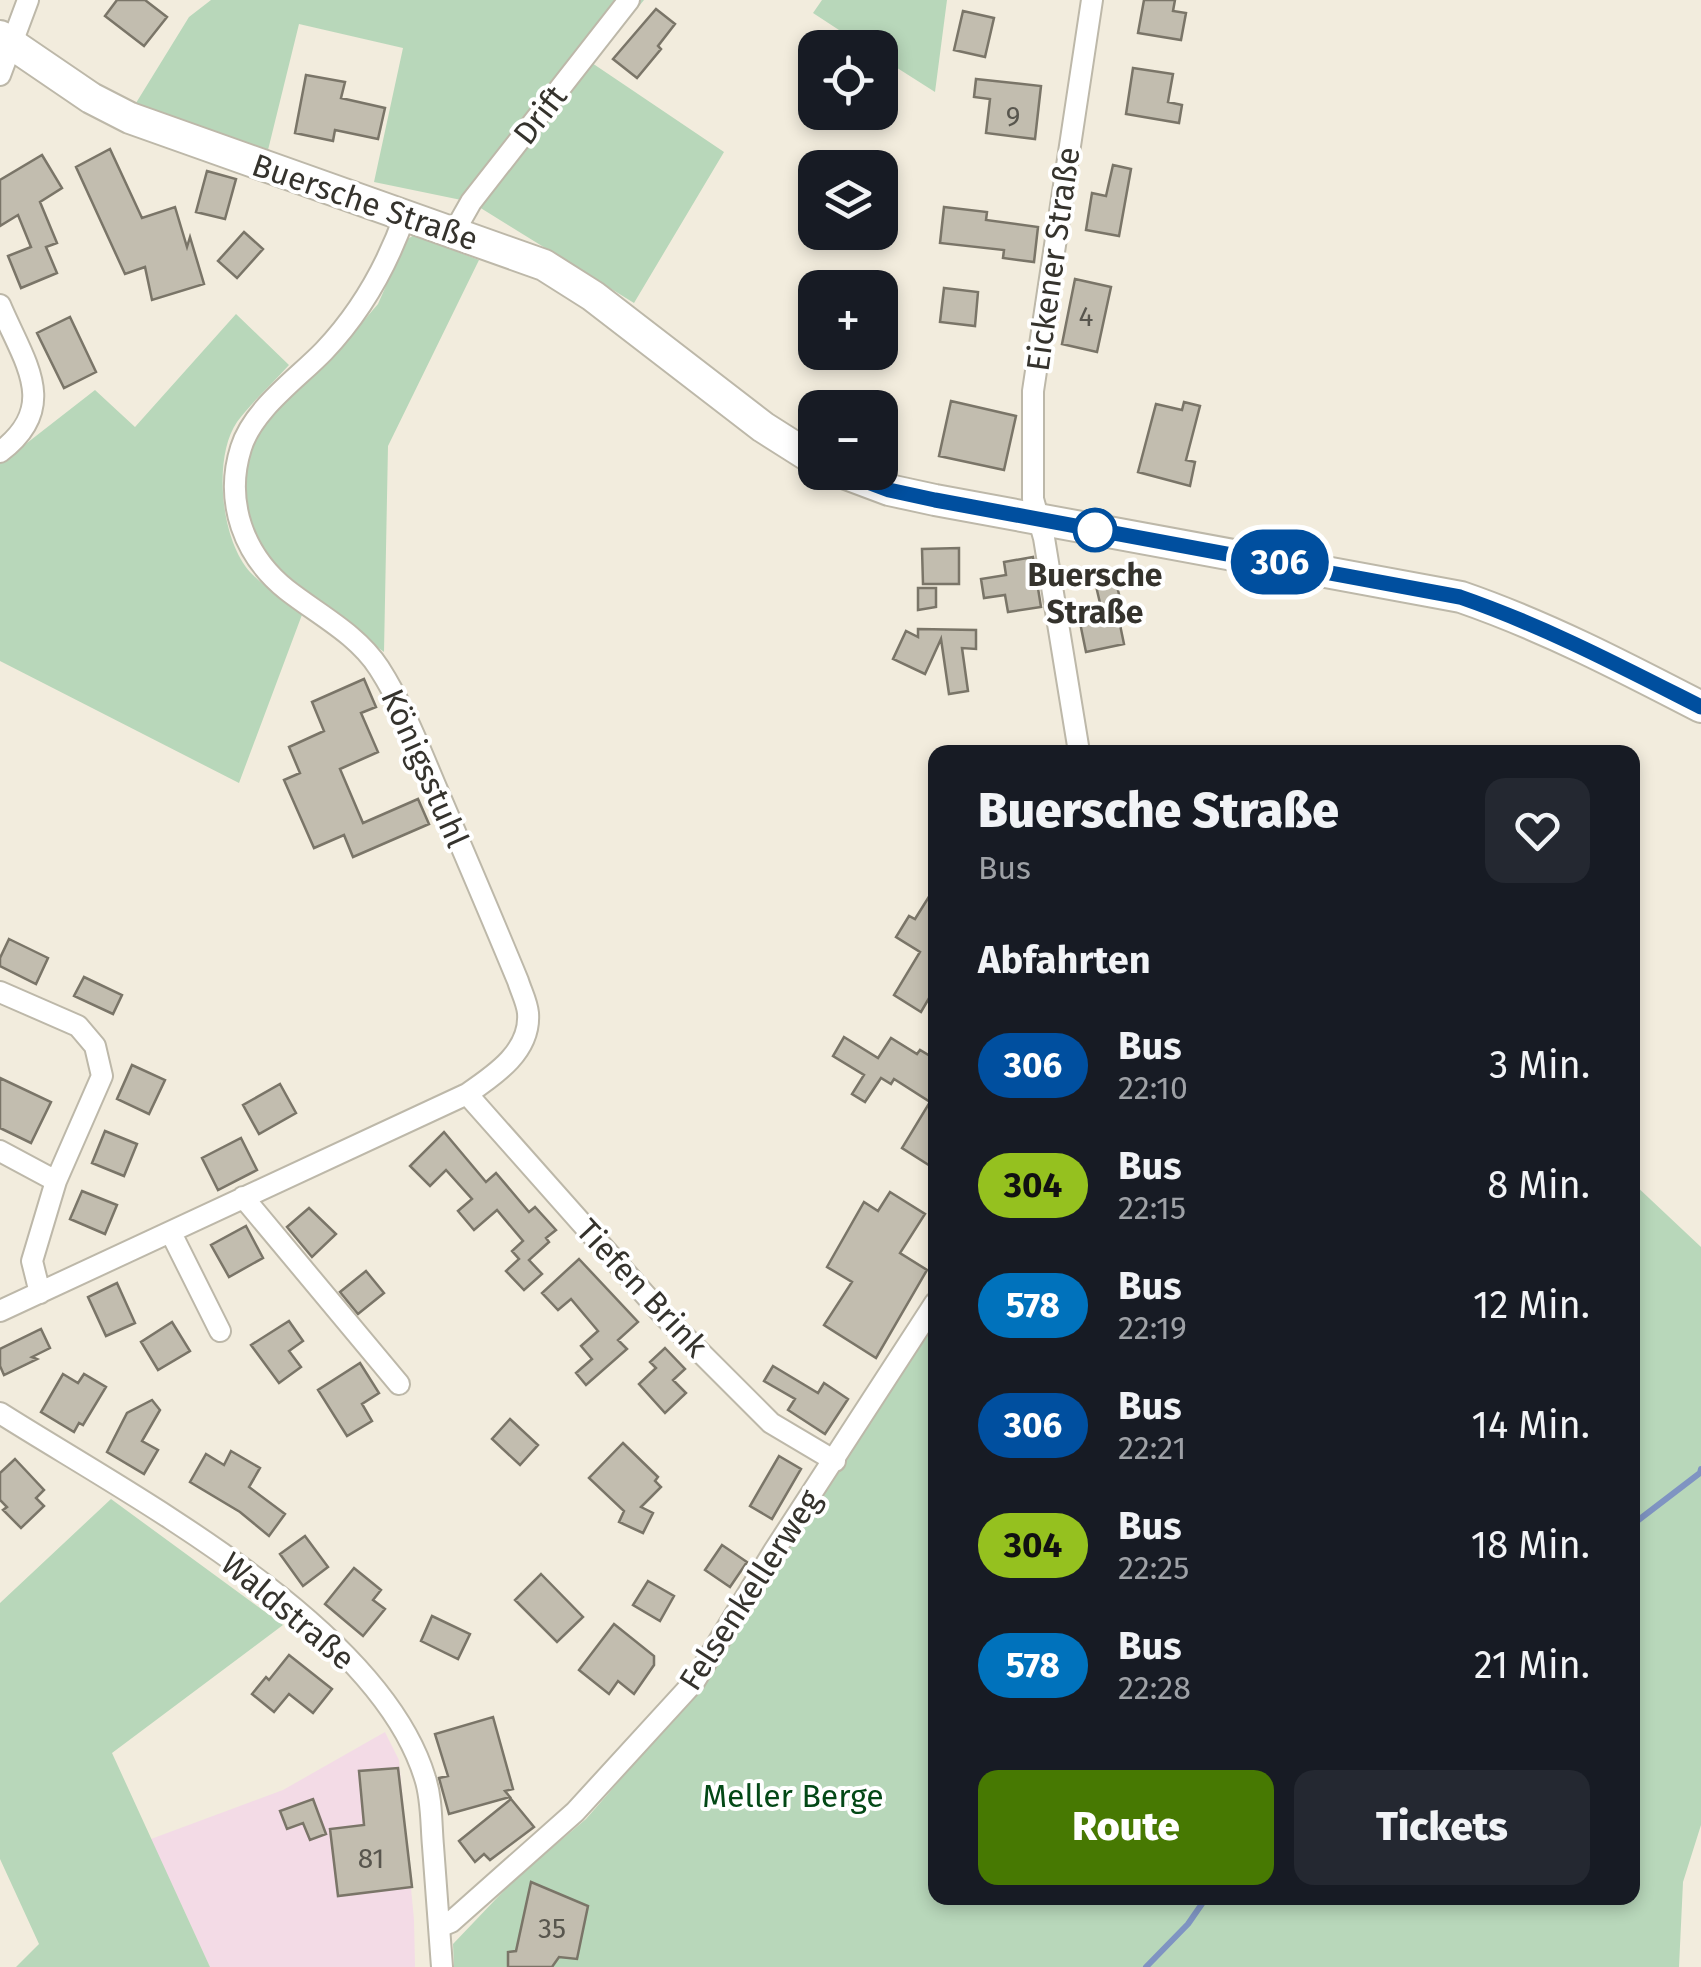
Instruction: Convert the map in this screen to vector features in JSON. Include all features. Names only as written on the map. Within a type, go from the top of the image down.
[{"type":"main road","name":"Buersche Straße","points":[[6,40],[90,98],[130,118],[544,265],[593,296],[762,427],[798,449]]},
{"type":"main road","points":[[889,490],[1460,597],[1563,637],[1701,706]]},
{"type":"street","points":[[0,75],[6,40],[28,0]]},
{"type":"street","name":"Drift","points":[[454,232],[471,202],[629,0]]},
{"type":"street","name":"Eickener Straße","points":[[1037,520],[1033,500],[1033,391],[1092,0]]},
{"type":"street","name":"Königsstuhl","points":[[0,1311],[467,1094],[494,1075],[522,1046],[528,1014],[518,981],[404,712],[377,665],[343,629],[286,589],[259,563],[236,509],[234,483],[241,446],[258,418],[360,310],[385,266],[405,214]]},
{"type":"street","points":[[0,305],[32,383],[35,406],[28,426],[0,452]]},
{"type":"street","points":[[1037,520],[1044,538],[1078,745]]},
{"type":"street","points":[[0,992],[78,1026],[95,1046],[102,1076],[56,1181],[32,1261],[40,1293]]},
{"type":"street","name":"Tiefen Brink","points":[[467,1094],[664,1316],[771,1424],[834,1462]]},
{"type":"street","points":[[0,1151],[56,1181]]},
{"type":"street","points":[[243,1198],[399,1384]]},
{"type":"street","points":[[171,1233],[220,1331]]},
{"type":"street","name":"Felsenkellerweg","points":[[439,1927],[451,1922],[575,1812],[694,1682],[928,1314]]},
{"type":"street","name":"Waldstraße","points":[[0,1413],[199,1538],[316,1626],[352,1660],[394,1712],[425,1778],[442,1967]]},
{"type":"shaded area","points":[[385,1732],[399,1760],[415,1967],[210,1967],[151,1839],[283,1790]]},
{"type":"green space","points":[[211,0],[644,0],[592,63],[724,152],[634,303],[471,202],[374,182],[403,48],[299,24],[268,150],[136,103],[189,17]]},
{"type":"green space","points":[[822,0],[947,0],[935,92],[898,68],[898,30],[839,30],[813,13]]},
{"type":"green space","points":[[414,235],[479,260],[388,446],[384,652],[294,586],[265,559],[249,526],[242,485],[249,448],[266,420],[330,360],[378,304],[406,240]]},
{"type":"green space","points":[[236,314],[289,365],[237,422],[229,438],[223,478],[227,523],[233,544],[253,575],[303,612],[239,783],[0,661],[0,464],[95,390],[135,427]]},
{"type":"green space","name":"Meller Berge","points":[[1640,1190],[1701,1247],[1701,1825],[1683,1882],[1679,1967],[454,1967],[453,1944],[515,1879],[586,1819],[703,1685],[928,1330],[928,1905],[1640,1905]]},
{"type":"green space","points":[[111,1499],[283,1625],[112,1753],[210,1967],[16,1967],[39,1944],[0,1859],[0,1603]]},
{"type":"building","points":[[117,0],[145,0],[167,17],[144,46],[105,16]]},
{"type":"building","points":[[1144,0],[1175,0],[1173,11],[1186,13],[1181,40],[1138,33]]},
{"type":"building","points":[[656,9],[675,24],[637,78],[613,59]]},
{"type":"building","points":[[963,11],[994,18],[985,57],[954,50]]},
{"type":"building","points":[[1133,68],[1173,74],[1168,102],[1182,105],[1179,123],[1126,114]]},
{"type":"building","points":[[306,75],[345,82],[341,98],[385,108],[378,139],[335,130],[333,141],[295,133]]},
{"type":"building","points":[[976,79],[1041,86],[1035,139],[986,133],[990,99],[974,97]]},
{"type":"building","points":[[110,149],[142,218],[175,207],[187,247],[190,237],[204,284],[152,300],[145,267],[125,274],[76,167]]},
{"type":"building","points":[[42,155],[62,188],[40,202],[57,243],[46,247],[57,273],[21,288],[8,256],[31,247],[18,215],[0,226],[0,180]]},
{"type":"building","points":[[1113,165],[1131,169],[1119,236],[1086,230],[1092,193],[1106,196]]},
{"type":"building","points":[[207,171],[236,179],[225,219],[196,212]]},
{"type":"building","points":[[944,207],[987,212],[986,220],[1038,227],[1034,262],[1003,258],[1004,250],[940,243]]},
{"type":"building","points":[[244,232],[263,249],[237,278],[218,261]]},
{"type":"building","points":[[1075,279],[1111,287],[1097,352],[1062,344]]},
{"type":"building","points":[[944,288],[978,292],[975,326],[940,322]]},
{"type":"building","points":[[70,317],[96,372],[64,388],[37,333]]},
{"type":"building","points":[[951,401],[1016,416],[1004,470],[939,456]]},
{"type":"building","points":[[1184,402],[1200,406],[1186,460],[1195,462],[1190,486],[1138,472],[1156,404],[1182,410]]},
{"type":"building","points":[[959,548],[959,584],[923,584],[922,549]]},
{"type":"building","points":[[1033,557],[1041,607],[1008,612],[1005,595],[984,598],[981,579],[1006,575],[1004,562]]},
{"type":"building","points":[[1116,582],[1125,619],[1119,620],[1124,644],[1086,652],[1077,608],[1100,603],[1096,586]]},
{"type":"building","points":[[918,588],[936,588],[936,607],[918,610]]},
{"type":"building","points":[[918,629],[976,630],[976,649],[962,648],[968,691],[949,694],[941,639],[925,674],[893,659],[906,631],[918,637]]},
{"type":"building","points":[[364,679],[376,707],[361,713],[378,752],[340,769],[363,823],[418,799],[429,824],[353,857],[344,835],[314,848],[284,780],[300,773],[289,747],[324,731],[312,702]]},
{"type":"building","points":[[928,898],[928,1000],[921,1012],[894,995],[920,952],[896,937],[909,916],[915,919]]},
{"type":"building","points":[[9,939],[48,958],[36,984],[0,966]]},
{"type":"building","points":[[84,977],[122,995],[113,1014],[74,996]]},
{"type":"building","points":[[844,1037],[878,1058],[891,1038],[917,1054],[920,1050],[928,1055],[928,1101],[894,1079],[891,1084],[881,1078],[865,1102],[852,1094],[864,1075],[833,1056]]},
{"type":"building","points":[[132,1065],[165,1080],[149,1114],[117,1099]]},
{"type":"building","points":[[0,1078],[51,1102],[31,1143],[0,1128]]},
{"type":"building","points":[[280,1084],[296,1113],[259,1134],[243,1105]]},
{"type":"building","points":[[928,1105],[928,1165],[902,1148]]},
{"type":"building","points":[[105,1131],[137,1144],[124,1176],[92,1163]]},
{"type":"building","points":[[444,1132],[486,1182],[496,1173],[529,1212],[535,1207],[556,1230],[529,1260],[542,1274],[524,1290],[506,1271],[519,1259],[512,1251],[523,1241],[497,1210],[474,1230],[458,1211],[472,1199],[446,1170],[430,1186],[410,1166]]},
{"type":"building","points":[[241,1138],[257,1170],[218,1190],[202,1158]]},
{"type":"building","points":[[82,1191],[117,1205],[105,1234],[70,1219]]},
{"type":"building","points":[[890,1192],[925,1214],[900,1253],[927,1270],[876,1358],[824,1325],[852,1282],[827,1267],[864,1202],[878,1211]]},
{"type":"building","points":[[309,1208],[336,1234],[312,1257],[287,1227]]},
{"type":"building","points":[[246,1226],[263,1258],[229,1277],[211,1245]]},
{"type":"building","points":[[579,1259],[638,1322],[618,1340],[627,1349],[586,1385],[576,1373],[592,1359],[581,1346],[598,1331],[571,1299],[558,1310],[542,1293]]},
{"type":"building","points":[[366,1271],[384,1293],[358,1314],[340,1292]]},
{"type":"building","points":[[117,1283],[135,1323],[106,1336],[88,1297]]},
{"type":"building","points":[[289,1321],[303,1341],[289,1351],[301,1367],[279,1383],[251,1345]]},
{"type":"building","points":[[172,1322],[190,1351],[158,1370],[141,1342]]},
{"type":"building","points":[[41,1329],[50,1348],[4,1375],[0,1349]]},
{"type":"building","points":[[665,1348],[685,1369],[673,1380],[686,1393],[665,1413],[639,1384],[656,1368],[650,1362]]},
{"type":"building","points":[[360,1363],[379,1393],[362,1404],[372,1421],[347,1436],[318,1390]]},
{"type":"building","points":[[773,1366],[818,1393],[824,1383],[848,1399],[825,1434],[788,1410],[795,1399],[764,1381]]},
{"type":"building","points":[[63,1374],[78,1383],[84,1374],[106,1387],[83,1425],[79,1423],[74,1432],[41,1412]]},
{"type":"building","points":[[152,1400],[160,1410],[142,1441],[158,1450],[144,1474],[107,1452],[127,1413]]},
{"type":"building","points":[[510,1419],[538,1445],[520,1465],[492,1439]]},
{"type":"building","points":[[623,1443],[658,1477],[655,1481],[661,1487],[641,1507],[653,1513],[643,1533],[619,1522],[624,1511],[589,1478]]},
{"type":"building","points":[[231,1451],[260,1468],[249,1487],[285,1514],[269,1536],[240,1512],[190,1482],[206,1454],[224,1465]]},
{"type":"building","points":[[779,1456],[801,1469],[772,1519],[750,1506]]},
{"type":"building","points":[[15,1459],[44,1490],[36,1498],[44,1506],[21,1528],[3,1510],[7,1507],[0,1500],[0,1473]]},
{"type":"building","points":[[305,1536],[328,1567],[303,1586],[280,1554]]},
{"type":"building","points":[[722,1545],[747,1562],[730,1587],[705,1570]]},
{"type":"building","points":[[354,1568],[381,1590],[373,1600],[385,1609],[363,1636],[325,1604]]},
{"type":"building","points":[[541,1574],[583,1617],[557,1642],[515,1600]]},
{"type":"building","points":[[648,1581],[674,1596],[660,1621],[633,1605]]},
{"type":"building","points":[[432,1616],[470,1634],[458,1659],[421,1641]]},
{"type":"building","points":[[614,1624],[654,1656],[654,1665],[634,1694],[618,1681],[609,1694],[579,1670]]},
{"type":"building","points":[[289,1655],[332,1689],[313,1713],[289,1694],[274,1712],[252,1694]]},
{"type":"building","points":[[493,1717],[513,1789],[505,1791],[510,1797],[449,1814],[439,1778],[448,1776],[435,1734]]},
{"type":"building","points":[[398,1768],[412,1887],[338,1896],[330,1829],[364,1825],[359,1771]]},
{"type":"building","points":[[313,1799],[326,1834],[310,1840],[303,1823],[287,1829],[280,1811]]},
{"type":"building","points":[[511,1799],[534,1827],[490,1860],[484,1854],[475,1862],[459,1841]]},
{"type":"building","points":[[531,1882],[588,1906],[577,1959],[559,1957],[552,1967],[508,1967],[508,1952],[516,1951]]},
{"type":"waterway","points":[[1640,1519],[1701,1469]]},
{"type":"waterway","points":[[1146,1967],[1201,1905]]},
{"type":"bus line","name":"306","points":[[889,490],[1460,597],[1518,616],[1701,707]]},
{"type":"place","name":"Buersche Straße","points":[[1095,530]]}]
